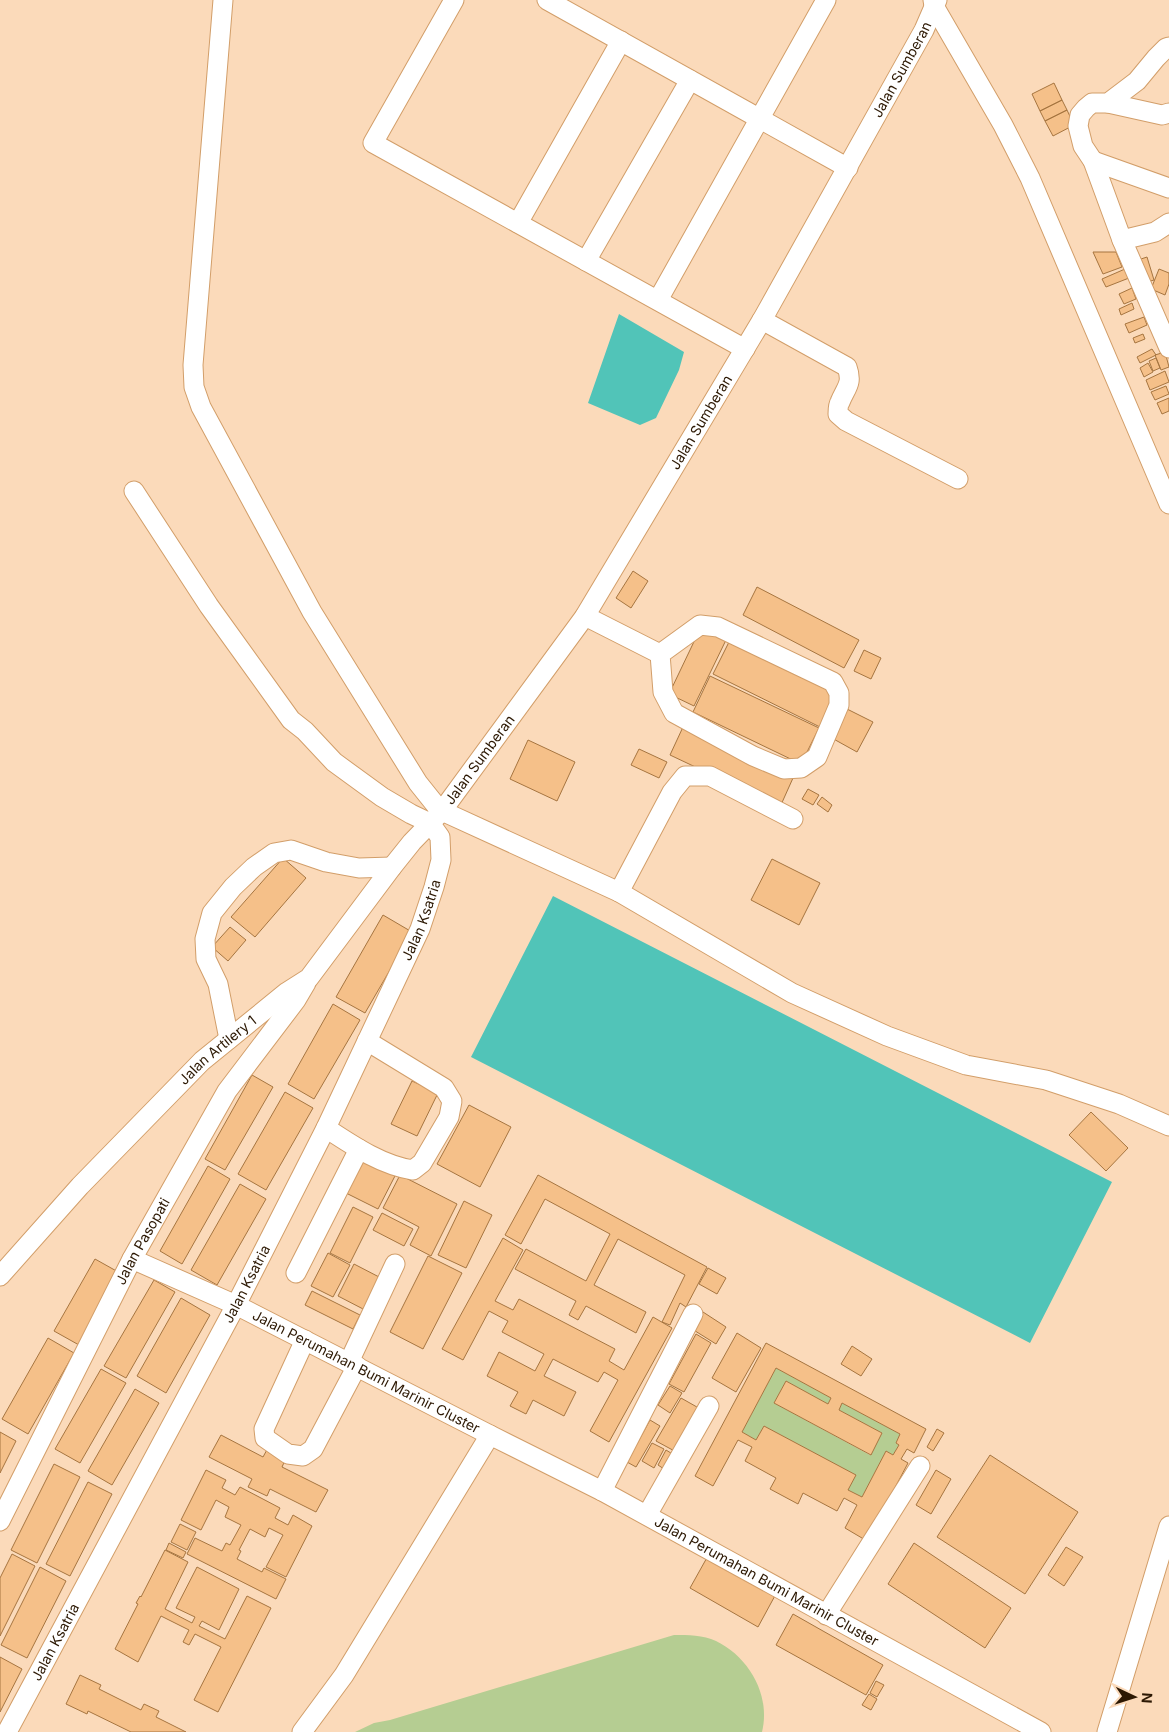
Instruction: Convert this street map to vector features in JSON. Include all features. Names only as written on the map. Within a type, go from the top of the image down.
[{"type":"street","points":[[223,0],[193,366],[194,387],[201,407],[312,612],[418,783],[436,817]]},
{"type":"street","points":[[454,0],[373,143],[746,349]]},
{"type":"street","points":[[547,0],[848,168]]},
{"type":"street","points":[[658,300],[826,0]]},
{"type":"street","points":[[935,2],[1030,178],[1169,504]]},
{"type":"street","name":"Jalan Sumberan","points":[[436,817],[585,616],[746,349],[924,30],[935,2]]},
{"type":"street","points":[[518,223],[621,41]]},
{"type":"street","points":[[1108,103],[1137,81],[1156,58],[1169,47]]},
{"type":"street","points":[[586,261],[690,80]]},
{"type":"street","points":[[1169,113],[1162,115],[1108,103],[1092,103],[1080,115],[1078,126],[1083,146],[1093,161],[1122,240],[1169,348]]},
{"type":"street","points":[[1093,161],[1169,188]]},
{"type":"street","points":[[1122,240],[1155,232],[1169,223]]},
{"type":"street","points":[[1150,303],[1169,309]]},
{"type":"street","points":[[762,320],[847,367],[851,377],[840,402],[838,414],[846,421],[958,479]]},
{"type":"street","points":[[134,491],[198,590],[291,720],[334,762],[382,797],[436,817],[619,892],[792,993],[888,1036],[966,1064],[1055,1083],[1119,1104],[1169,1126]]},
{"type":"street","points":[[585,616],[660,654]]},
{"type":"street","points":[[700,625],[718,628],[833,682],[839,693],[839,706],[817,757],[802,768],[784,769],[753,756],[674,714],[663,692],[660,654],[700,625]]},
{"type":"street","points":[[619,892],[672,792],[685,776],[710,776],[793,819]]},
{"type":"street","name":"Jalan Artilery 1","points":[[0,1276],[87,1179],[202,1060],[287,992],[309,978],[392,866],[436,817]]},
{"type":"street","name":"Jalan Ksatria","points":[[7,1732],[236,1305],[326,1128],[420,929],[441,860],[440,838],[436,817]]},
{"type":"street","points":[[229,1040],[218,984],[206,959],[205,939],[212,913],[233,887],[254,867],[274,853],[291,850],[334,864],[359,868],[392,866]]},
{"type":"street","name":"Jalan Pasopati","points":[[0,1521],[132,1259],[227,1091],[296,1000],[309,978]]},
{"type":"street","points":[[326,1128],[359,1149],[399,1168],[413,1170],[422,1163],[449,1117],[452,1101],[444,1088],[367,1041]]},
{"type":"street","points":[[296,1272],[359,1149]]},
{"type":"street","name":"Jalan Perumahan Bumi Marinir Cluster","points":[[132,1259],[236,1305],[490,1436],[602,1491],[1041,1732]]},
{"type":"street","points":[[305,1340],[264,1429],[266,1438],[288,1454],[303,1456],[313,1448],[353,1364],[395,1264]]},
{"type":"street","points":[[602,1491],[693,1314]]},
{"type":"street","points":[[647,1515],[709,1406]]},
{"type":"street","name":"Jalan Perumahan Bumi Marinir Cluster","points":[[302,1732],[344,1675],[490,1436]]},
{"type":"street","points":[[826,1615],[920,1466]]},
{"type":"street","points":[[1108,1732],[1169,1526]]},
{"type":"green space","points":[[776,1368],[831,1398],[828,1404],[786,1381],[774,1403],[870,1455],[882,1433],[839,1410],[842,1403],[900,1434],[896,1443],[899,1445],[893,1455],[886,1451],[862,1497],[848,1490],[855,1475],[764,1426],[756,1440],[742,1432]]},
{"type":"green space","points":[[674,1635],[711,1639],[728,1648],[738,1657],[755,1679],[760,1691],[764,1718],[762,1732],[355,1732],[374,1723],[390,1720]]},
{"type":"water","points":[[619,314],[684,352],[679,370],[656,418],[640,425],[588,403]]},
{"type":"water","points":[[553,896],[1112,1182],[1030,1343],[471,1057]]},
{"type":"building","points":[[1054,83],[1062,100],[1040,111],[1032,94]]},
{"type":"building","points":[[1062,100],[1067,110],[1045,121],[1040,111]]},
{"type":"building","points":[[1067,110],[1074,125],[1053,136],[1045,121]]},
{"type":"building","points":[[1093,252],[1116,252],[1122,267],[1103,274]]},
{"type":"building","points":[[1147,257],[1154,280],[1144,283],[1138,260]]},
{"type":"building","points":[[1125,269],[1129,278],[1106,287],[1102,279]]},
{"type":"building","points":[[1159,269],[1169,273],[1169,284],[1165,295],[1151,289]]},
{"type":"building","points":[[1132,288],[1136,299],[1124,304],[1119,294]]},
{"type":"building","points":[[1132,303],[1134,309],[1121,315],[1119,309]]},
{"type":"building","points":[[1144,317],[1147,325],[1129,333],[1125,324]]},
{"type":"building","points":[[1143,334],[1145,339],[1135,343],[1133,338]]},
{"type":"building","points":[[1152,349],[1156,355],[1140,363],[1137,357]]},
{"type":"building","points":[[1165,352],[1169,367],[1161,370],[1155,355]]},
{"type":"building","points":[[1156,358],[1160,368],[1153,371],[1149,361]]},
{"type":"building","points":[[1148,363],[1153,372],[1144,377],[1140,368]]},
{"type":"building","points":[[1165,371],[1169,382],[1150,390],[1146,380]]},
{"type":"building","points":[[1166,386],[1169,394],[1155,400],[1151,392]]},
{"type":"building","points":[[1169,398],[1169,411],[1162,414],[1157,403]]},
{"type":"building","points":[[633,571],[648,581],[631,608],[616,598]]},
{"type":"building","points":[[757,587],[859,640],[844,668],[743,615]]},
{"type":"building","points":[[701,627],[726,640],[694,706],[669,694]]},
{"type":"building","points":[[730,640],[839,693],[822,728],[713,674]]},
{"type":"building","points":[[864,650],[881,658],[871,679],[854,671]]},
{"type":"building","points":[[710,676],[819,728],[801,764],[693,712]]},
{"type":"building","points":[[845,708],[873,722],[857,752],[830,737]]},
{"type":"building","points":[[683,727],[793,778],[780,807],[670,755]]},
{"type":"building","points":[[528,740],[575,762],[557,801],[510,779]]},
{"type":"building","points":[[639,749],[667,762],[659,778],[631,765]]},
{"type":"building","points":[[808,789],[819,795],[813,805],[802,799]]},
{"type":"building","points":[[822,797],[832,805],[828,812],[817,804]]},
{"type":"building","points":[[283,858],[306,878],[255,937],[231,917]]},
{"type":"building","points":[[772,859],[820,883],[799,925],[751,900]]},
{"type":"building","points":[[383,915],[412,932],[365,1013],[336,997]]},
{"type":"building","points":[[230,927],[246,940],[228,961],[212,947]]},
{"type":"building","points":[[333,1004],[360,1020],[314,1099],[288,1084]]},
{"type":"building","points":[[252,1075],[273,1087],[225,1170],[205,1159]]},
{"type":"building","points":[[412,1081],[438,1093],[417,1136],[391,1124]]},
{"type":"building","points":[[285,1092],[313,1108],[266,1190],[238,1174]]},
{"type":"building","points":[[469,1105],[511,1127],[480,1187],[437,1164]]},
{"type":"building","points":[[1091,1112],[1128,1148],[1106,1171],[1069,1135]]},
{"type":"building","points":[[358,1154],[396,1174],[378,1209],[340,1190]]},
{"type":"building","points":[[208,1166],[230,1179],[182,1264],[160,1251]]},
{"type":"building","points":[[400,1175],[457,1204],[431,1256],[410,1245],[419,1227],[383,1208]]},
{"type":"building","points":[[538,1175],[707,1267],[686,1307],[680,1303],[670,1325],[662,1322],[685,1275],[618,1239],[594,1285],[646,1312],[636,1333],[586,1306],[578,1320],[569,1315],[576,1301],[515,1269],[526,1249],[586,1281],[610,1234],[545,1199],[521,1244],[505,1235]]},
{"type":"building","points":[[240,1184],[266,1199],[217,1285],[191,1270]]},
{"type":"building","points":[[464,1201],[492,1215],[466,1268],[438,1255]]},
{"type":"building","points":[[353,1207],[373,1217],[350,1263],[330,1253]]},
{"type":"building","points":[[382,1213],[413,1229],[404,1246],[373,1230]]},
{"type":"building","points":[[503,1238],[523,1250],[495,1301],[513,1310],[519,1299],[615,1349],[609,1361],[624,1370],[653,1317],[672,1328],[609,1442],[590,1431],[618,1380],[604,1372],[598,1382],[553,1359],[544,1376],[576,1392],[564,1416],[533,1400],[526,1414],[510,1406],[518,1392],[487,1376],[499,1352],[535,1371],[544,1354],[502,1332],[508,1321],[489,1311],[463,1360],[442,1349]]},
{"type":"building","points":[[328,1253],[350,1265],[333,1297],[311,1286]]},
{"type":"building","points":[[428,1256],[462,1273],[423,1349],[390,1332]]},
{"type":"building","points":[[95,1259],[120,1273],[79,1345],[54,1331]]},
{"type":"building","points":[[354,1264],[381,1278],[365,1310],[338,1296]]},
{"type":"building","points":[[708,1268],[726,1278],[717,1294],[699,1284]]},
{"type":"building","points":[[154,1280],[175,1292],[126,1378],[104,1366]]},
{"type":"building","points":[[312,1291],[360,1315],[353,1329],[305,1305]]},
{"type":"building","points":[[181,1298],[210,1315],[166,1393],[137,1376]]},
{"type":"building","points":[[703,1312],[726,1327],[716,1344],[692,1329]]},
{"type":"building","points":[[737,1333],[761,1348],[736,1392],[712,1378]]},
{"type":"building","points":[[696,1334],[711,1343],[684,1392],[669,1384]]},
{"type":"building","points":[[48,1338],[74,1353],[28,1434],[2,1419]]},
{"type":"building","points":[[766,1343],[926,1429],[914,1453],[907,1449],[901,1459],[908,1463],[867,1541],[845,1528],[857,1505],[844,1498],[837,1511],[803,1493],[798,1504],[770,1489],[776,1478],[745,1461],[752,1447],[738,1440],[713,1486],[695,1476]],"holes":[[[776,1368],[831,1398],[828,1404],[786,1381],[774,1403],[871,1455],[882,1433],[839,1410],[842,1403],[900,1434],[896,1443],[899,1445],[893,1455],[886,1451],[862,1497],[848,1490],[856,1475],[764,1426],[756,1440],[742,1432]]]},
{"type":"building","points":[[852,1346],[872,1359],[861,1376],[841,1364]]},
{"type":"building","points":[[101,1369],[126,1383],[80,1463],[55,1449]]},
{"type":"building","points":[[670,1386],[682,1393],[670,1413],[658,1405]]},
{"type":"building","points":[[135,1389],[159,1403],[112,1485],[88,1471]]},
{"type":"building","points":[[681,1398],[704,1411],[680,1454],[656,1441]]},
{"type":"building","points":[[650,1420],[660,1426],[636,1467],[627,1462]]},
{"type":"building","points":[[937,1429],[944,1433],[933,1451],[927,1447]]},
{"type":"building","points":[[0,1432],[16,1441],[0,1473]]},
{"type":"building","points":[[221,1435],[263,1457],[269,1446],[287,1456],[282,1467],[328,1490],[316,1512],[270,1489],[267,1496],[248,1487],[252,1479],[209,1457]]},
{"type":"building","points":[[652,1443],[664,1449],[654,1468],[642,1461]]},
{"type":"building","points":[[666,1450],[679,1458],[670,1473],[658,1465]]},
{"type":"building","points":[[990,1455],[1078,1512],[1025,1594],[937,1537]]},
{"type":"building","points":[[54,1464],[80,1477],[37,1563],[11,1550]]},
{"type":"building","points":[[206,1470],[226,1480],[222,1488],[235,1495],[240,1487],[280,1508],[275,1518],[288,1525],[293,1515],[312,1526],[286,1577],[266,1567],[283,1535],[269,1528],[265,1537],[250,1529],[239,1550],[241,1551],[237,1559],[262,1572],[264,1568],[286,1579],[276,1599],[187,1554],[195,1538],[222,1551],[226,1543],[230,1545],[241,1525],[225,1517],[229,1507],[216,1500],[201,1530],[181,1520]]},
{"type":"building","points":[[936,1470],[951,1479],[931,1514],[916,1505]]},
{"type":"building","points":[[88,1482],[112,1494],[70,1576],[46,1564]]},
{"type":"building","points":[[180,1524],[196,1532],[187,1550],[171,1542]]},
{"type":"building","points":[[169,1543],[186,1552],[183,1558],[166,1550]]},
{"type":"building","points":[[914,1543],[1011,1608],[985,1648],[888,1584]]},
{"type":"building","points":[[1066,1547],[1083,1557],[1064,1586],[1048,1575]]},
{"type":"building","points":[[165,1550],[188,1562],[165,1609],[192,1623],[195,1617],[176,1608],[197,1567],[239,1589],[219,1630],[202,1621],[199,1626],[225,1639],[247,1596],[271,1608],[218,1712],[194,1700],[221,1647],[195,1634],[189,1645],[183,1642],[189,1630],[161,1616],[138,1662],[115,1649],[138,1604],[136,1603],[141,1597]]},
{"type":"building","points":[[12,1554],[35,1566],[0,1636],[0,1578]]},
{"type":"building","points":[[709,1554],[777,1592],[758,1627],[690,1588]]},
{"type":"building","points":[[40,1567],[66,1581],[27,1658],[1,1645]]},
{"type":"building","points":[[793,1614],[883,1665],[866,1695],[776,1645]]},
{"type":"building","points":[[0,1657],[22,1669],[0,1712]]},
{"type":"building","points":[[80,1675],[101,1685],[99,1689],[141,1710],[144,1704],[159,1711],[156,1717],[186,1732],[131,1732],[88,1711],[87,1714],[66,1704]]},
{"type":"building","points":[[876,1681],[884,1685],[877,1697],[870,1693]]},
{"type":"building","points":[[869,1694],[877,1699],[871,1710],[862,1705]]}]
